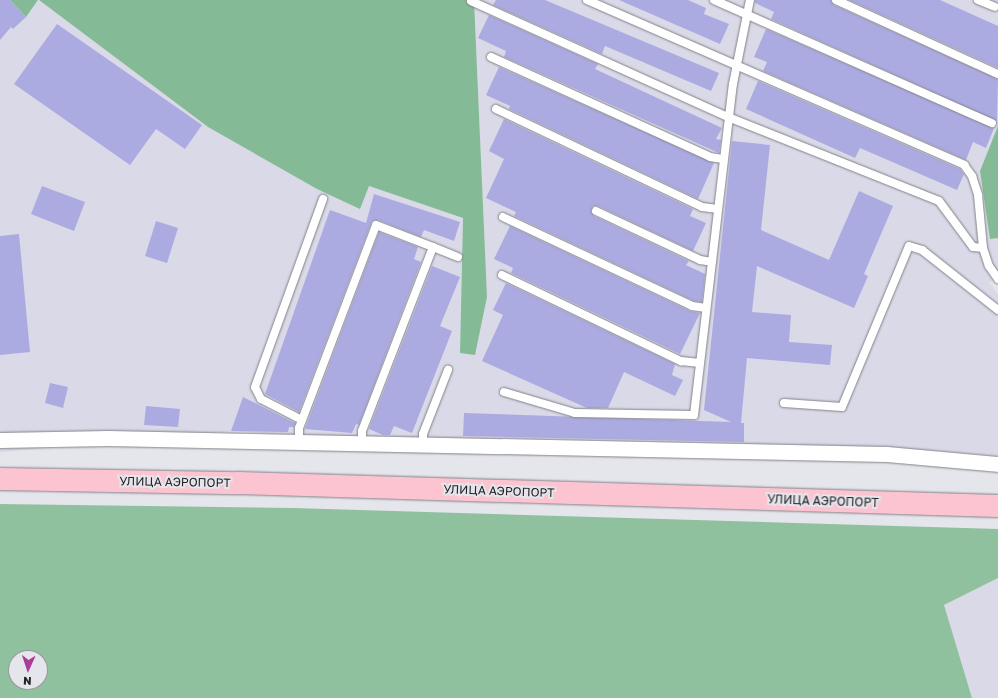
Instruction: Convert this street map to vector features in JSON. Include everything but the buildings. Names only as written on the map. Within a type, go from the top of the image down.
[{"type":"main road","name":"УЛИЦА АЭРОПОРТ","points":[[0,479],[239,483],[998,506]]},
{"type":"street","points":[[0,440],[108,438],[886,454],[998,464]]},
{"type":"lane","points":[[587,0],[964,165],[972,176],[978,196],[983,248],[989,266],[998,279]]},
{"type":"lane","points":[[714,0],[992,123]]},
{"type":"lane","points":[[504,392],[576,413],[694,415],[728,117],[750,0]]},
{"type":"lane","points":[[836,0],[998,74]]},
{"type":"lane","points":[[978,0],[995,7]]},
{"type":"lane","points":[[471,1],[728,117],[939,201],[973,247],[983,248]]},
{"type":"lane","points":[[491,57],[710,157],[724,159]]},
{"type":"lane","points":[[496,109],[702,207],[718,209]]},
{"type":"lane","points":[[302,420],[261,399],[255,386],[323,199]]},
{"type":"lane","points":[[596,211],[700,260],[712,262]]},
{"type":"lane","points":[[504,217],[692,306],[706,308]]},
{"type":"lane","points":[[299,442],[302,420],[376,225],[458,257]]},
{"type":"lane","points":[[784,403],[842,407],[909,246],[922,250],[998,310]]},
{"type":"lane","points":[[362,443],[362,431],[433,247]]},
{"type":"lane","points":[[502,275],[681,360],[700,363]]},
{"type":"lane","points":[[423,445],[423,434],[448,370]]},
{"type":"shaded area","points":[[0,0],[10,0],[26,16],[39,0],[208,127],[317,189],[369,186],[463,218],[460,353],[475,354],[487,297],[474,0],[998,0],[998,126],[980,171],[991,239],[998,238],[998,278],[989,282],[998,294],[998,456],[884,447],[389,442],[231,431],[0,452]]},
{"type":"shaded area","points":[[998,578],[998,698],[972,698],[944,605]]},
{"type":"green space","points":[[10,0],[38,0],[26,17]]},
{"type":"green space","points":[[39,0],[474,0],[487,297],[475,355],[460,353],[463,218],[369,186],[360,209],[317,189],[208,127]]},
{"type":"green space","points":[[998,126],[998,238],[990,239],[980,171]]},
{"type":"green space","points":[[0,504],[293,508],[998,529],[998,578],[944,605],[972,698],[0,698]]}]
